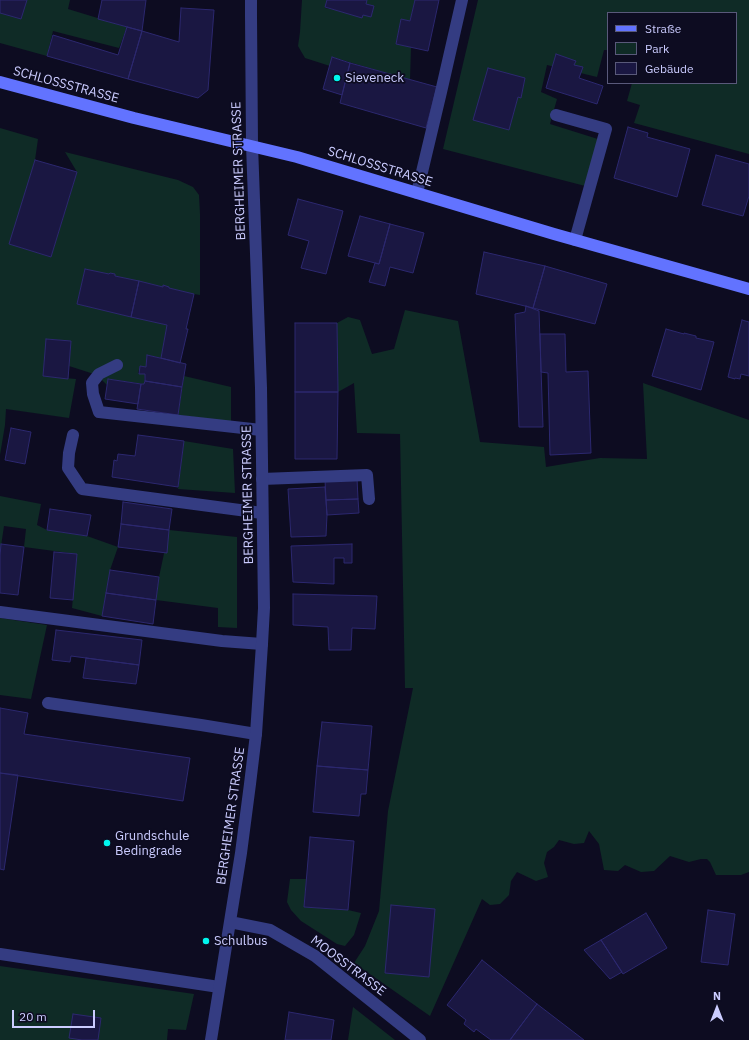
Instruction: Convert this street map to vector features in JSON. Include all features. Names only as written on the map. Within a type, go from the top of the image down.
[{"type":"street","name":"BERGHEIMER STRASSE","points":[[211,1040],[241,853],[256,734],[264,608],[261,430],[252,145],[251,0]]},
{"type":"street","points":[[417,193],[462,0]]},
{"type":"street","name":"SCHLOSSSTRASSE","points":[[0,82],[134,118],[297,157],[749,290]]},
{"type":"street","points":[[556,114],[606,129],[575,240]]},
{"type":"street","points":[[117,365],[99,374],[92,383],[93,394],[99,412],[261,430]]},
{"type":"street","points":[[73,435],[68,453],[68,468],[82,489],[262,513]]},
{"type":"street","points":[[262,479],[367,475],[369,499]]},
{"type":"street","points":[[0,612],[222,641],[262,644]]},
{"type":"street","points":[[48,703],[256,734]]},
{"type":"street","name":"MOOSSTRASSE","points":[[230,922],[270,930],[316,956],[420,1040]]},
{"type":"street","points":[[0,954],[219,987]]},
{"type":"green space","points":[[27,0],[70,0],[68,9],[127,27],[119,48],[53,31],[47,56],[0,43],[0,12]]},
{"type":"green space","points":[[302,0],[327,0],[325,8],[363,15],[367,0],[415,0],[410,21],[401,20],[396,44],[411,47],[410,80],[332,57],[330,66],[305,58],[298,46]]},
{"type":"green space","points":[[478,0],[749,0],[749,154],[634,123],[640,105],[627,101],[632,84],[737,84],[737,12],[607,12],[607,50],[604,50],[597,77],[547,65],[541,92],[557,99],[550,124],[601,140],[589,187],[443,149]]},
{"type":"green space","points":[[0,128],[38,139],[35,160],[10,244],[51,257],[77,172],[65,152],[178,180],[193,187],[199,195],[200,295],[85,269],[77,304],[167,325],[161,358],[147,355],[146,367],[140,366],[138,373],[145,374],[144,384],[108,379],[107,385],[97,375],[69,366],[71,341],[47,339],[43,376],[76,379],[69,418],[6,409],[0,455]]},
{"type":"green space","points":[[405,310],[458,321],[480,442],[544,447],[546,467],[600,458],[647,459],[643,383],[749,420],[749,872],[741,875],[716,875],[707,859],[689,862],[670,856],[654,871],[641,872],[625,865],[618,871],[604,870],[599,844],[589,831],[584,843],[574,844],[559,840],[554,847],[547,852],[544,863],[548,877],[536,881],[517,872],[511,881],[509,895],[500,904],[490,905],[482,899],[430,1016],[354,963],[365,946],[379,911],[388,811],[413,688],[405,688],[400,434],[357,433],[354,383],[338,392],[337,323],[348,317],[360,320],[372,354],[394,349]]},
{"type":"green space","points":[[184,376],[231,387],[231,422],[178,415]]},
{"type":"green space","points":[[184,441],[233,449],[235,493],[178,489]]},
{"type":"green space","points":[[0,496],[41,504],[37,525],[47,530],[87,536],[118,547],[110,570],[102,616],[72,608],[77,554],[24,547],[26,529],[4,526],[0,553]]},
{"type":"green space","points":[[169,530],[237,537],[237,628],[218,627],[218,608],[156,600],[159,577]]},
{"type":"green space","points":[[0,618],[47,625],[31,699],[0,695]]},
{"type":"green space","points":[[290,879],[306,879],[304,907],[348,910],[361,913],[354,935],[345,946],[337,944],[301,921],[291,910],[287,902]]},
{"type":"green space","points":[[0,966],[194,994],[186,1030],[168,1029],[167,1040],[0,1040]]},
{"type":"green space","points":[[353,1007],[395,1040],[348,1040]]},
{"type":"building","points":[[0,0],[27,0],[21,19],[0,13]]},
{"type":"building","points":[[102,0],[146,0],[142,31],[98,19]]},
{"type":"building","points":[[327,0],[367,0],[366,4],[374,6],[371,17],[363,15],[362,18],[325,7]]},
{"type":"building","points":[[415,0],[439,0],[428,51],[396,44],[401,19],[410,21]]},
{"type":"building","points":[[181,8],[214,10],[208,90],[198,98],[128,79],[142,31],[179,42]]},
{"type":"building","points":[[127,27],[142,31],[128,79],[47,56],[53,35],[118,55]]},
{"type":"building","points":[[556,54],[576,61],[574,65],[583,67],[579,78],[603,86],[597,104],[546,88]]},
{"type":"building","name":"Sieveneck","points":[[332,57],[350,63],[342,95],[323,89]]},
{"type":"building","points":[[350,63],[437,87],[426,128],[340,103]]},
{"type":"building","points":[[488,68],[525,78],[521,98],[518,97],[509,130],[473,120]]},
{"type":"building","points":[[628,127],[648,133],[647,137],[690,149],[677,197],[614,178]]},
{"type":"building","points":[[716,155],[749,164],[749,196],[743,216],[702,205]]},
{"type":"building","points":[[35,160],[77,172],[51,257],[9,244]]},
{"type":"building","points":[[298,199],[343,211],[326,274],[301,268],[309,241],[288,235]]},
{"type":"building","points":[[360,216],[390,224],[379,264],[348,256]]},
{"type":"building","points":[[390,224],[424,233],[413,273],[390,267],[385,286],[369,282],[375,263],[379,264]]},
{"type":"building","points":[[484,252],[545,266],[533,308],[476,294]]},
{"type":"building","points":[[545,266],[607,284],[595,324],[533,308]]},
{"type":"building","points":[[85,269],[115,274],[115,276],[139,281],[131,317],[77,304]]},
{"type":"building","points":[[139,281],[163,287],[163,285],[169,288],[194,294],[180,363],[161,358],[167,325],[131,317]]},
{"type":"building","points":[[526,306],[539,311],[543,427],[519,427],[515,314],[525,312]]},
{"type":"building","points":[[742,320],[749,322],[749,376],[741,374],[740,379],[735,379],[728,377]]},
{"type":"building","points":[[295,323],[337,323],[338,392],[295,392]]},
{"type":"building","points":[[666,329],[714,342],[701,390],[652,376]]},
{"type":"building","points":[[540,334],[565,334],[566,372],[588,371],[591,453],[550,455],[548,373],[541,372]]},
{"type":"building","points":[[46,339],[71,341],[68,379],[43,376]]},
{"type":"building","points":[[147,355],[186,364],[182,387],[145,381],[145,374],[139,374],[140,366],[146,367]]},
{"type":"building","points":[[108,379],[141,384],[138,404],[105,399]]},
{"type":"building","points":[[145,381],[182,387],[178,415],[137,409],[141,384],[144,384]]},
{"type":"building","points":[[295,392],[338,392],[337,459],[295,459]]},
{"type":"building","points":[[11,428],[31,432],[25,464],[5,460]]},
{"type":"building","points":[[138,435],[184,441],[178,487],[112,477],[114,460],[117,461],[118,454],[135,456]]},
{"type":"building","points":[[357,478],[358,499],[326,500],[325,480]]},
{"type":"building","points":[[325,487],[327,515],[326,536],[291,537],[288,489]]},
{"type":"building","points":[[358,499],[359,513],[327,515],[326,500]]},
{"type":"building","points":[[123,502],[172,509],[169,530],[121,524]]},
{"type":"building","points":[[50,509],[91,515],[87,536],[47,530]]},
{"type":"building","points":[[121,524],[169,530],[167,553],[118,547]]},
{"type":"building","points":[[1,544],[24,547],[18,595],[0,593]]},
{"type":"building","points":[[352,544],[352,563],[344,563],[344,558],[334,558],[334,584],[293,582],[291,546]]},
{"type":"building","points":[[54,552],[77,554],[73,600],[50,598]]},
{"type":"building","points":[[110,570],[159,577],[156,600],[106,593]]},
{"type":"building","points":[[106,593],[156,600],[153,624],[102,616]]},
{"type":"building","points":[[293,594],[377,596],[375,629],[352,628],[351,650],[329,650],[328,627],[293,625]]},
{"type":"building","points":[[56,630],[142,640],[139,665],[71,656],[70,662],[52,660]]},
{"type":"building","points":[[86,658],[139,665],[136,684],[83,678]]},
{"type":"building","points":[[0,708],[28,713],[24,734],[190,758],[183,801],[0,773]]},
{"type":"building","points":[[322,722],[372,726],[368,770],[317,766]]},
{"type":"building","points":[[317,766],[368,770],[366,794],[361,794],[359,816],[313,812]]},
{"type":"building","points":[[0,773],[18,775],[4,870],[0,869]]},
{"type":"building","points":[[310,837],[354,841],[348,910],[304,907]]},
{"type":"building","points":[[391,905],[435,909],[429,977],[385,973]]},
{"type":"building","points":[[708,910],[735,914],[728,965],[701,962]]},
{"type":"building","points":[[646,913],[667,948],[623,974],[601,940]]},
{"type":"building","points":[[601,940],[622,972],[610,979],[584,950]]},
{"type":"building","points":[[482,960],[537,1004],[510,1040],[491,1040],[476,1029],[474,1032],[464,1024],[466,1020],[447,1005]]},
{"type":"building","points":[[537,1004],[584,1040],[510,1040]]},
{"type":"building","points":[[289,1012],[334,1020],[331,1040],[285,1040]]},
{"type":"building","points":[[73,1014],[101,1018],[98,1040],[69,1038]]},
{"type":"place","name":"Sieveneck","points":[[337,78]]},
{"type":"place","name":"Grundschule Bedingrade","points":[[107,843]]},
{"type":"place","name":"Schulbus","points":[[206,941]]}]
